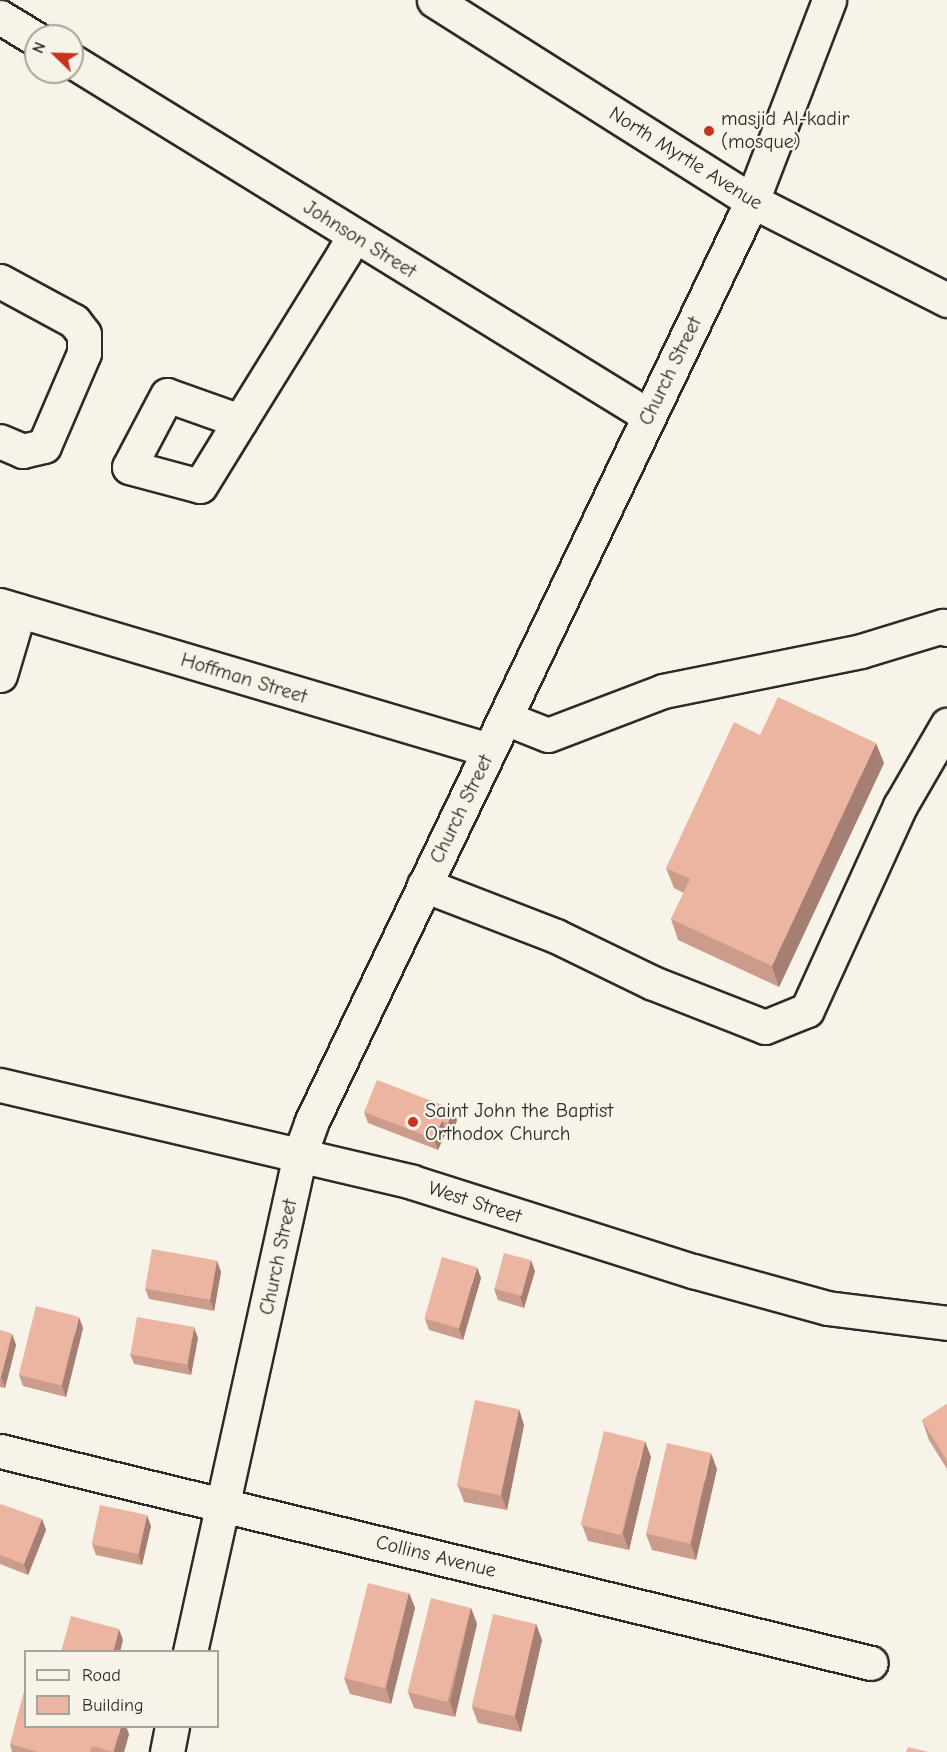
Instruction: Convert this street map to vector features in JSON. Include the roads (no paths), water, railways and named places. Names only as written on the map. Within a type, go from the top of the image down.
[{"type":"street","name":"North Myrtle Avenue","points":[[434,0],[752,201],[947,300]]},
{"type":"street","name":"Church Street","points":[[190,1650],[300,1154],[311,1123],[752,201],[830,0]]},
{"type":"street","points":[[0,17],[24,32]]},
{"type":"street","name":"Johnson Street","points":[[84,68],[649,416]]},
{"type":"street","points":[[240,421],[354,236]]},
{"type":"street","points":[[0,281],[74,321],[84,334],[84,353],[44,446],[23,451],[0,441]]},
{"type":"street","points":[[0,675],[9,608]]},
{"type":"street","name":"Hoffman Street","points":[[9,608],[489,750]]},
{"type":"street","points":[[505,718],[548,735],[663,691],[861,651],[943,626],[947,629]]},
{"type":"street","points":[[424,885],[556,936],[653,983],[765,1027],[807,1010],[900,806],[947,724]]},
{"type":"street","name":"West Street","points":[[0,1085],[412,1182],[693,1271],[827,1308],[947,1323]]},
{"type":"street","name":"Collins Avenue","points":[[0,1451],[871,1663]]},
{"type":"street","points":[[166,1752],[172,1728]]},
{"type":"place","name":"masjid Al-kadir (mosque)","points":[[709,131]]},
{"type":"place","name":"Saint John the Baptist Orthodox Church","points":[[413,1122]]}]
